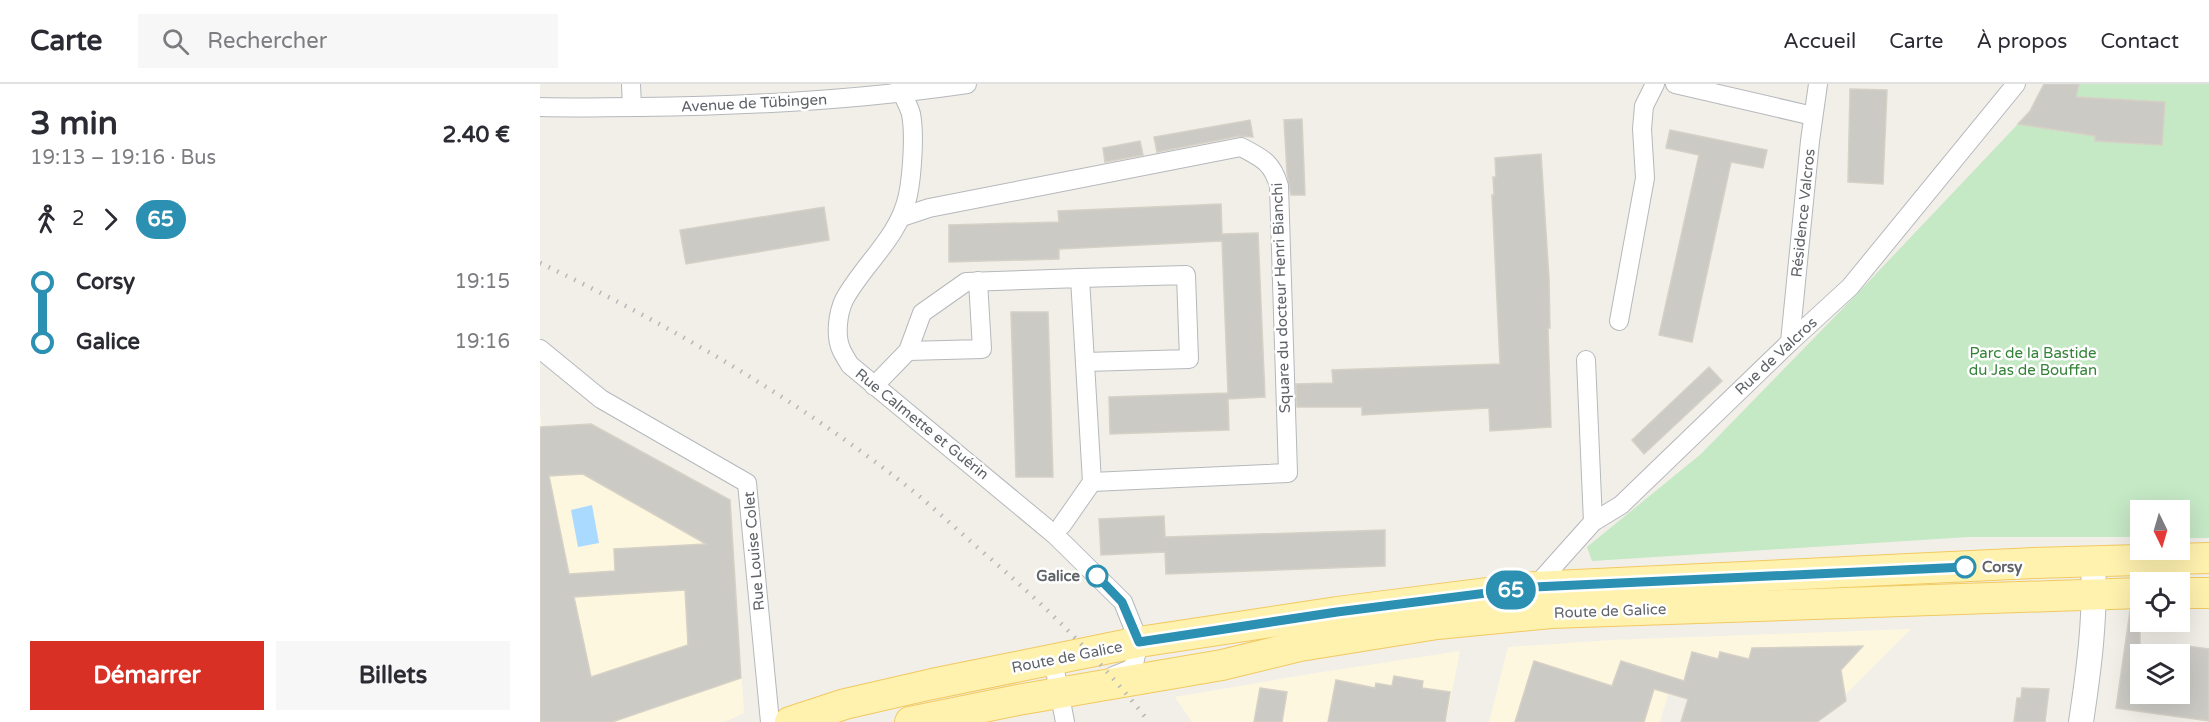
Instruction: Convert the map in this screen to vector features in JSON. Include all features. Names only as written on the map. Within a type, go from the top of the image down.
[{"type":"main road","name":"Route de Galice","points":[[790,722],[846,704],[932,684],[1139,642],[1337,612],[1533,601],[2093,562],[2209,558]]},
{"type":"main road","name":"Route de Galice","points":[[910,722],[1068,710],[1222,665],[1300,646],[1437,624],[1533,601],[2130,593]]},
{"type":"main road","points":[[2190,593],[2209,593]]},
{"type":"street","points":[[631,84],[632,107]]},
{"type":"street","name":"Avenue de Tübingen","points":[[540,107],[730,106],[900,88],[967,84]]},
{"type":"street","points":[[1618,321],[1645,178],[1642,129],[1644,106],[1655,84]]},
{"type":"street","points":[[1676,84],[1813,116]]},
{"type":"street","name":"Résidence Valcros","points":[[1790,342],[1818,84]]},
{"type":"street","name":"Rue de Valcros","points":[[1533,601],[1593,522],[1621,505],[1850,287],[2016,84]]},
{"type":"street","name":"Rue Calmette et Guérin","points":[[900,88],[912,119],[912,168],[908,195],[902,217],[883,248],[843,301],[837,326],[840,348],[850,365],[874,386],[1055,535],[1122,602],[1139,642]]},
{"type":"street","name":"Square du docteur Henri Bianchi","points":[[902,217],[929,208],[1241,147],[1263,158],[1275,171],[1279,186],[1288,473],[1092,482]]},
{"type":"street","points":[[874,386],[908,351],[922,313],[966,282],[1186,275],[1189,359],[1085,362]]},
{"type":"street","points":[[1062,525],[1092,482],[1080,278]]},
{"type":"street","points":[[908,351],[982,349],[978,281]]},
{"type":"street","name":"Rue Louise Colet","points":[[540,349],[602,399],[747,483],[770,722]]},
{"type":"street","points":[[1586,360],[1593,522]]},
{"type":"street","points":[[2082,722],[2090,664],[2095,593],[2093,562]]},
{"type":"street","points":[[1053,660],[1068,710],[1132,668],[1139,642]]},
{"type":"shaded area","points":[[540,413],[542,427],[591,424],[730,500],[744,713],[724,722],[540,722]]},
{"type":"shaded area","points":[[1911,629],[1846,694],[1846,701],[1817,722],[1735,713],[1668,694],[1660,722],[1489,722],[1508,647],[1612,640]]},
{"type":"shaded area","points":[[1460,651],[1446,722],[1192,722],[1175,697],[1316,673]]},
{"type":"green space","name":"Parc de la Bastide du Jas de Bouffan","points":[[2079,84],[2209,84],[2209,538],[2190,538],[2190,500],[2130,500],[2130,537],[1968,537],[1592,561],[1587,547],[1701,454],[2018,124],[2071,133]]},
{"type":"water","points":[[592,505],[599,543],[578,547],[571,510]]},
{"type":"building","points":[[2044,84],[2079,84],[2076,97],[2165,102],[2162,145],[2095,141],[2095,136],[2018,124],[2030,111]]},
{"type":"building","points":[[1850,89],[1887,90],[1883,184],[1848,182]]},
{"type":"building","points":[[1302,119],[1305,195],[1291,195],[1287,173],[1284,120]]},
{"type":"building","points":[[1250,120],[1253,137],[1239,136],[1157,152],[1154,137]]},
{"type":"building","points":[[1670,130],[1767,150],[1763,168],[1731,162],[1692,342],[1659,335],[1699,155],[1666,148]]},
{"type":"building","points":[[1140,141],[1143,155],[1105,162],[1103,148]]},
{"type":"building","points":[[1541,154],[1549,278],[1551,427],[1490,431],[1489,408],[1362,415],[1362,407],[1297,407],[1296,384],[1333,383],[1332,370],[1500,364],[1492,195],[1494,195],[1493,177],[1496,177],[1495,158]]},
{"type":"building","points":[[1221,204],[1222,234],[1258,233],[1265,397],[1228,399],[1229,430],[1110,434],[1109,397],[1228,393],[1222,241],[1059,249],[1059,259],[949,262],[949,225],[1059,222],[1058,211]]},
{"type":"building","points":[[824,207],[829,240],[686,264],[680,230]]},
{"type":"building","points":[[1011,312],[1048,312],[1053,477],[1016,477]]},
{"type":"building","points":[[1709,367],[1722,381],[1644,454],[1632,440]]},
{"type":"building","points":[[591,424],[730,500],[741,678],[612,722],[540,722],[540,427]],"holes":[[[583,474],[706,544],[614,549],[615,571],[569,574],[549,476]],[[685,590],[688,645],[591,677],[574,597]]]},
{"type":"building","points":[[1164,516],[1165,537],[1385,530],[1385,566],[1166,574],[1165,552],[1101,555],[1099,519]]},
{"type":"building","points":[[2130,611],[2130,632],[2140,632],[2140,644],[2130,644],[2130,704],[2190,704],[2190,646],[2209,649],[2209,721],[2116,708]]},
{"type":"building","points":[[1863,646],[1841,670],[1846,701],[1817,722],[1681,722],[1688,699],[1654,689],[1644,722],[1515,722],[1534,661],[1612,686],[1621,661],[1684,681],[1692,652],[1718,659],[1720,652],[1749,659],[1752,648]]},
{"type":"building","points":[[1394,676],[1423,681],[1422,688],[1450,692],[1445,722],[1328,722],[1336,680],[1375,688],[1376,683],[1392,686]]},
{"type":"building","points":[[1260,688],[1287,692],[1282,722],[1254,722]]},
{"type":"building","points":[[2022,688],[2049,689],[2045,722],[2014,722],[2017,698],[2021,698]]},
{"type":"railway","points":[[540,263],[636,312],[730,365],[776,393],[865,454],[926,502],[1046,609],[1089,652],[1149,722]]},
{"type":"bus line","name":"65","points":[[1097,576],[1122,602],[1139,642],[1337,612],[1534,587],[1965,567]]},
{"type":"place","name":"Corsy","points":[[1965,567]]},
{"type":"place","name":"Galice","points":[[1097,576]]}]
